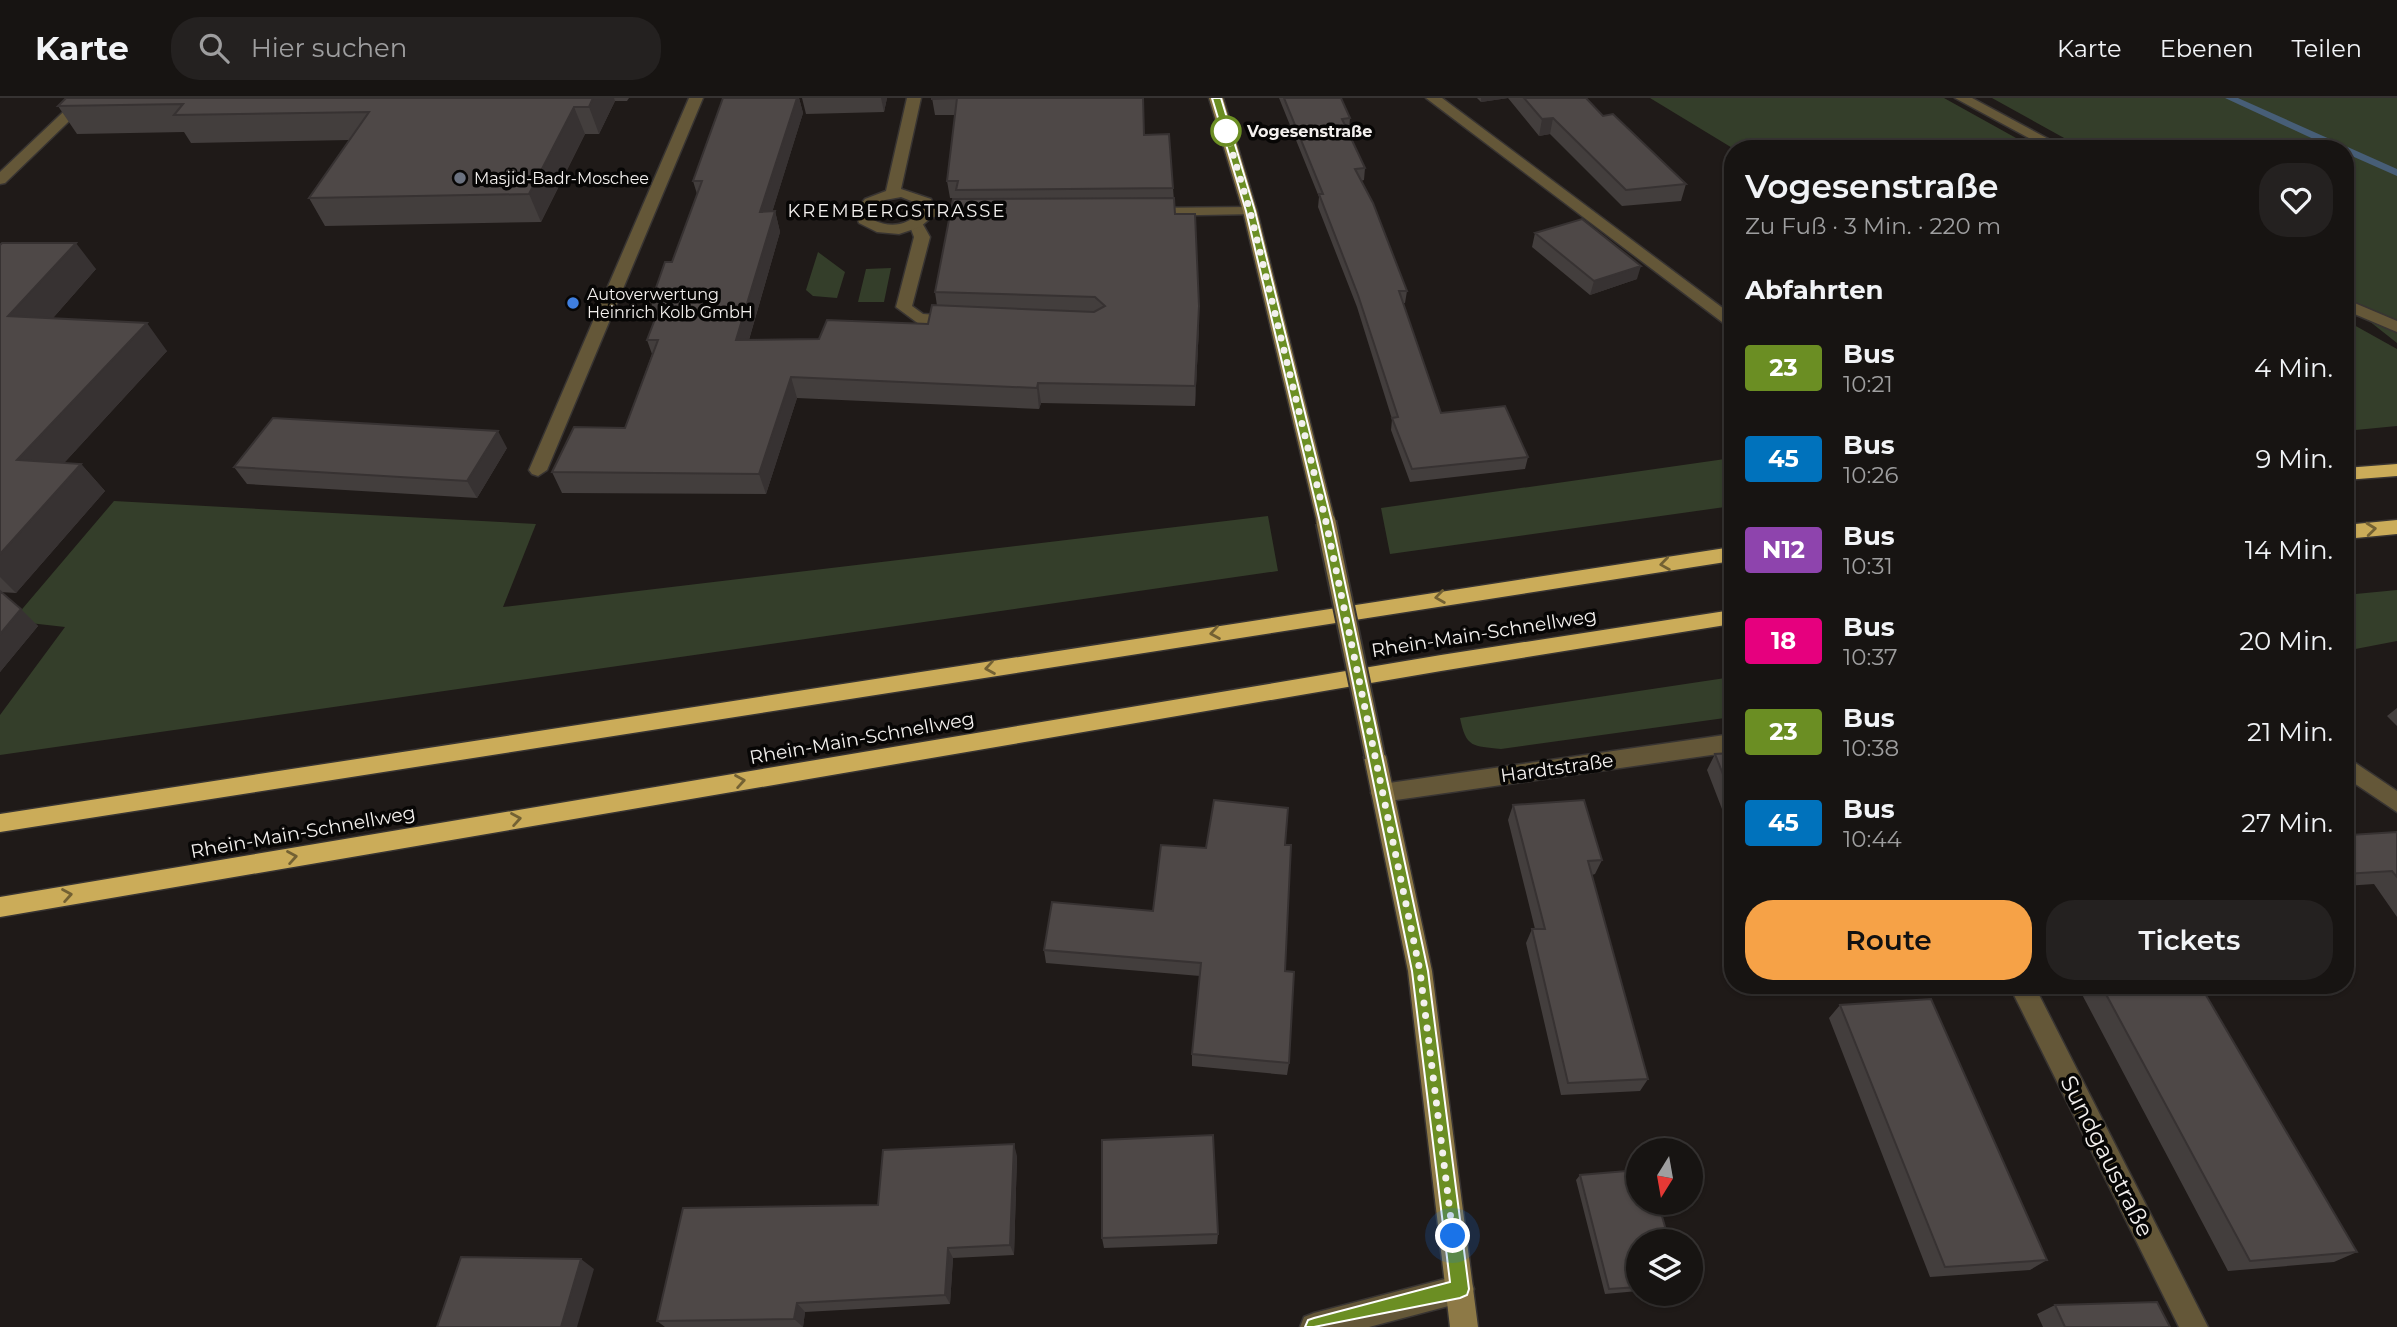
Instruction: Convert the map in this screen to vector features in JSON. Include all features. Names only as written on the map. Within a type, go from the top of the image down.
[{"type":"highway","points":[[2354,473],[2397,470]]},
{"type":"highway","points":[[2354,531],[2397,527]]},
{"type":"highway","points":[[0,823],[1724,555]]},
{"type":"highway","name":"Rhein-Main-Schnellweg","points":[[0,906],[1441,663],[1724,618]]},
{"type":"street","points":[[0,180],[86,98]]},
{"type":"street","points":[[538,470],[696,98]]},
{"type":"street","points":[[893,194],[914,98]]},
{"type":"street","points":[[1216,98],[1250,211],[1326,522],[1420,971],[1464,1327]]},
{"type":"street","points":[[1433,98],[1724,316]]},
{"type":"street","points":[[1962,98],[2043,140]]},
{"type":"street","points":[[973,321],[919,319],[904,307],[922,237],[922,219],[929,207],[921,198],[893,194],[866,205],[862,211],[866,223],[889,230],[922,219],[996,213]]},
{"type":"street","points":[[1126,212],[1250,211]]},
{"type":"street","points":[[2354,308],[2397,327]]},
{"type":"street","name":"Hardtstraße","points":[[1382,793],[1724,744]]},
{"type":"street","points":[[2354,772],[2397,803]]},
{"type":"street","name":"Sundgaustraße","points":[[2026,994],[2194,1327]]},
{"type":"street","points":[[1314,1327],[1460,1289]]},
{"type":"green space","points":[[1650,98],[1944,98],[2020,140],[1724,140],[1724,143]]},
{"type":"green space","points":[[1992,98],[2397,98],[2397,343],[2354,309],[2354,140],[2068,140]]},
{"type":"green space","points":[[818,252],[845,272],[837,298],[813,296],[806,290]]},
{"type":"green space","points":[[891,268],[884,302],[858,302],[866,269]]},
{"type":"green space","points":[[2354,325],[2397,349],[2397,426],[2354,430]]},
{"type":"green space","points":[[1724,459],[1724,507],[1390,554],[1381,508]]},
{"type":"green space","points":[[114,501],[536,524],[503,607],[1268,516],[1278,571],[0,755],[0,715],[65,627],[12,621]]},
{"type":"green space","points":[[2397,590],[2397,641],[2354,649],[2354,594]]},
{"type":"green space","points":[[1724,678],[1724,718],[1501,749],[1472,744],[1465,735],[1460,718]]},
{"type":"building","name":"Masjid-Badr-Moschee","points":[[66,98],[593,98],[589,107],[574,107],[529,194],[309,198],[369,112],[174,115],[183,104],[58,106]]},
{"type":"building","points":[[723,98],[797,98],[760,212],[775,211],[736,340],[819,339],[827,320],[928,324],[932,305],[1094,312],[1105,306],[1095,297],[935,292],[953,199],[1174,198],[1175,214],[1195,214],[1199,306],[1195,386],[1038,383],[1037,388],[791,377],[759,474],[552,472],[574,427],[625,428],[658,340],[647,340],[662,301],[651,302],[665,262],[672,262],[702,181],[693,181]]},
{"type":"building","points":[[957,98],[1143,98],[1144,135],[1169,134],[1173,188],[956,190],[958,181],[947,181]]},
{"type":"building","points":[[1284,98],[1341,98],[1350,118],[1342,119],[1365,168],[1355,169],[1373,203],[1407,291],[1399,291],[1441,413],[1505,406],[1528,457],[1412,469],[1392,418],[1398,417],[1358,295],[1319,194],[1323,194]]},
{"type":"building","points":[[1524,98],[1586,98],[1603,116],[1613,114],[1686,184],[1626,190],[1553,118],[1542,119]]},
{"type":"building","points":[[1582,219],[1641,266],[1594,281],[1535,233]]},
{"type":"building","points":[[76,243],[8,316],[147,323],[17,460],[81,464],[0,554],[0,245]]},
{"type":"building","points":[[273,418],[498,431],[467,481],[234,467]]},
{"type":"building","points":[[0,591],[21,609],[0,634]]},
{"type":"building","points":[[1724,753],[1724,777],[1715,754]]},
{"type":"building","points":[[1214,800],[1288,808],[1285,845],[1291,845],[1285,971],[1294,972],[1289,1063],[1192,1054],[1201,963],[1044,950],[1052,902],[1153,911],[1161,845],[1206,848]]},
{"type":"building","points":[[1584,800],[1602,860],[1588,861],[1648,1079],[1568,1083],[1532,929],[1545,929],[1513,805]]},
{"type":"building","points":[[2397,832],[2397,877],[2392,871],[2354,873],[2354,835]]},
{"type":"building","points":[[2106,994],[2205,994],[2357,1252],[2250,1261]]},
{"type":"building","points":[[1931,999],[2047,1260],[1945,1267],[1840,1005]]},
{"type":"building","points":[[1213,1135],[1218,1234],[1102,1238],[1102,1140]]},
{"type":"building","points":[[1014,1144],[1010,1245],[948,1248],[945,1295],[797,1303],[794,1319],[657,1321],[683,1208],[878,1205],[883,1150]]},
{"type":"building","points":[[1626,1171],[1626,1215],[1662,1215],[1666,1229],[1626,1229],[1626,1288],[1609,1289],[1580,1175]]},
{"type":"building","points":[[461,1257],[581,1259],[561,1327],[437,1327]]},
{"type":"building","points":[[2157,1302],[2170,1327],[2065,1327],[2055,1305]]},
{"type":"waterway","points":[[2230,98],[2324,140]]},
{"type":"waterway","points":[[2354,153],[2397,173]]},
{"type":"bus line","name":"23","points":[[1216,98],[1250,211],[1326,522],[1420,971],[1460,1289],[1314,1327]]},
{"type":"place","name":"Vogesenstraße","points":[[1226,131]]},
{"type":"place","name":"Masjid-Badr-Moschee","points":[[460,178]]},
{"type":"place","name":"Autoverwertung Heinrich Kolb GmbH","points":[[573,303]]},
{"type":"district","name":"KREMBERGSTRASSE","points":[[897,211]]},
{"type":"route","points":[[1226,131],[1250,211],[1326,522],[1420,971],[1453,1236]]}]
